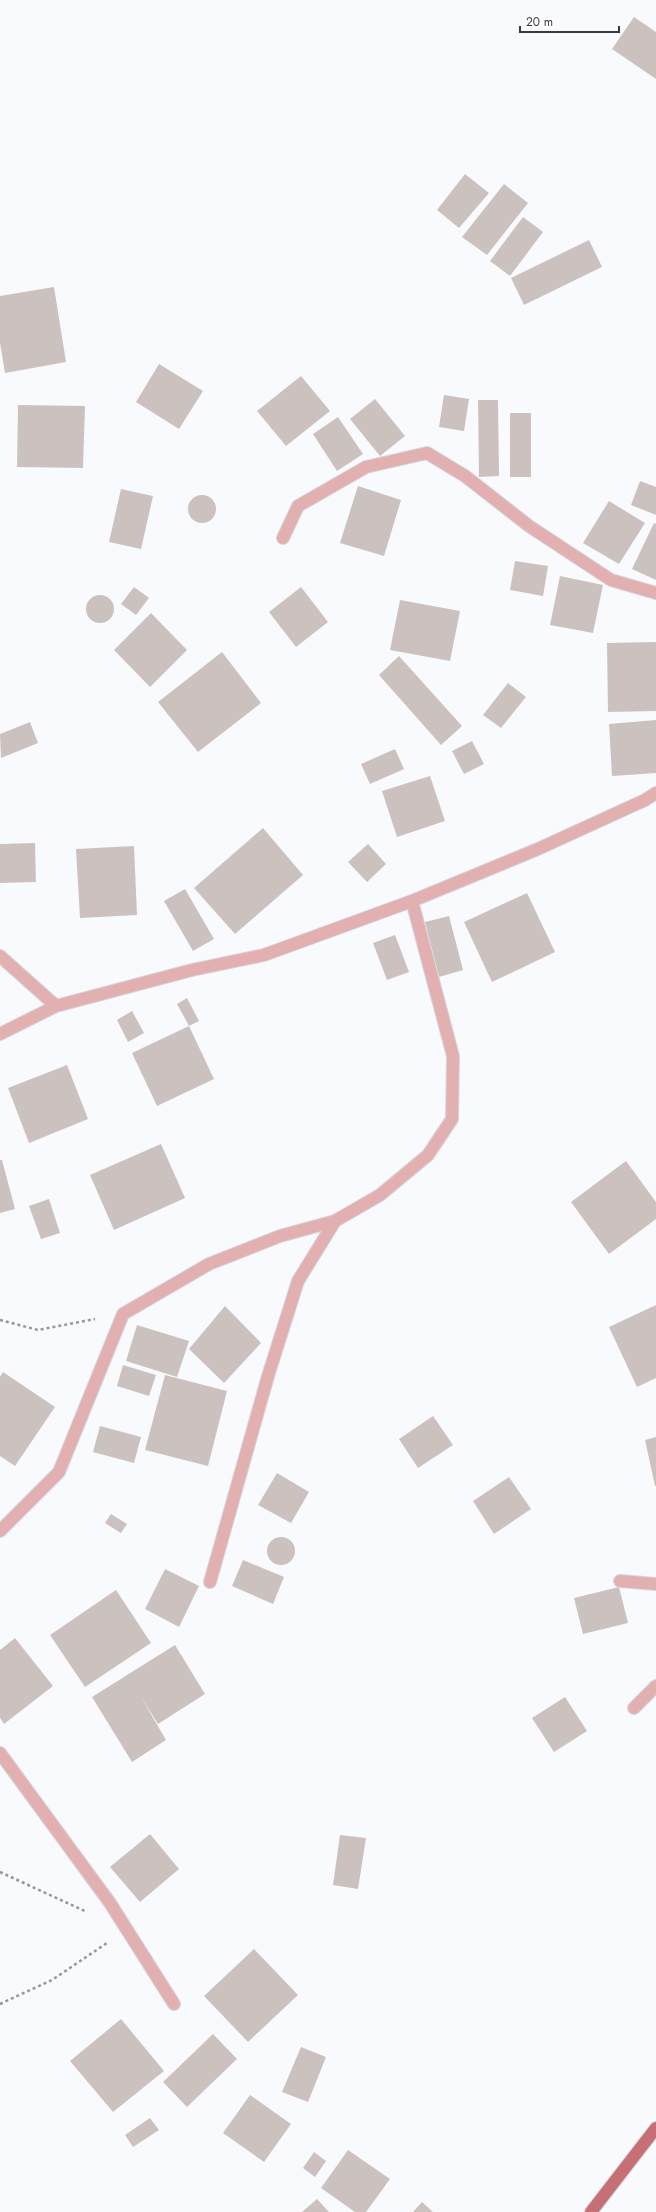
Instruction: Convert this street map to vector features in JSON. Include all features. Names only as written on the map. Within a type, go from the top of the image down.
[{"type":"main road","points":[[591,2212],[656,2128]]},
{"type":"street","points":[[283,538],[298,506],[366,468],[427,453],[465,476],[529,526],[611,580],[656,593]]},
{"type":"street","points":[[0,1034],[56,1006],[192,970],[264,955],[412,901],[538,849],[645,800],[656,793]]},
{"type":"street","points":[[0,1531],[60,1472],[123,1314],[210,1264],[280,1236],[335,1221],[380,1194],[428,1155],[452,1119],[454,1056],[412,901]]},
{"type":"street","points":[[0,956],[56,1006]]},
{"type":"street","points":[[210,1582],[268,1376],[298,1281],[335,1221]]},
{"type":"street","points":[[620,1581],[656,1584]]},
{"type":"street","points":[[634,1708],[656,1686]]},
{"type":"street","points":[[0,1753],[110,1903],[174,2004]]},
{"type":"path","points":[[0,1320],[38,1330],[123,1314]]},
{"type":"path","points":[[0,1872],[92,1914]]},
{"type":"path","points":[[0,2004],[52,1980],[127,1930]]},
{"type":"building","points":[[634,17],[656,32],[656,79],[612,49]]},
{"type":"building","points":[[465,174],[489,193],[459,228],[437,210]]},
{"type":"building","points":[[504,184],[528,203],[487,255],[462,237]]},
{"type":"building","points":[[523,217],[543,232],[510,276],[490,261]]},
{"type":"building","points":[[589,240],[602,267],[524,305],[511,278]]},
{"type":"building","points":[[54,287],[66,362],[5,373],[0,343],[0,296]]},
{"type":"building","points":[[159,364],[203,391],[179,429],[136,402]]},
{"type":"building","points":[[301,376],[330,411],[286,446],[257,411]]},
{"type":"building","points":[[444,395],[469,399],[464,431],[439,427]]},
{"type":"building","points":[[375,399],[405,436],[380,456],[350,419]]},
{"type":"building","points":[[478,400],[498,400],[499,476],[479,477]]},
{"type":"building","points":[[18,405],[85,406],[83,468],[17,467]]},
{"type":"building","points":[[510,413],[531,413],[531,477],[510,477]]},
{"type":"building","points":[[338,417],[363,454],[337,471],[313,434]]},
{"type":"building","points":[[640,481],[656,487],[656,515],[631,505]]},
{"type":"building","points":[[358,486],[401,500],[384,556],[340,543]]},
{"type":"building","points":[[121,489],[153,496],[141,549],[109,542]]},
{"type":"building","points":[[202,495],[212,499],[216,509],[212,519],[202,523],[192,519],[188,509],[192,499]]},
{"type":"building","points":[[609,501],[645,523],[619,564],[583,543]]},
{"type":"building","points":[[654,523],[656,524],[656,580],[632,569]]},
{"type":"building","points":[[515,561],[548,566],[543,596],[510,590]]},
{"type":"building","points":[[560,576],[603,585],[593,633],[550,625]]},
{"type":"building","points":[[134,587],[149,598],[136,615],[121,604]]},
{"type":"building","points":[[301,587],[328,622],[296,647],[269,612]]},
{"type":"building","points":[[100,595],[110,599],[114,609],[110,619],[100,623],[90,619],[86,609],[90,599]]},
{"type":"building","points":[[400,600],[460,611],[450,661],[390,650]]},
{"type":"building","points":[[151,613],[187,650],[150,687],[114,650]]},
{"type":"building","points":[[656,642],[656,711],[608,712],[607,643]]},
{"type":"building","points":[[222,652],[261,703],[198,752],[158,702]]},
{"type":"building","points":[[399,656],[462,726],[441,745],[379,675]]},
{"type":"building","points":[[508,683],[526,697],[501,728],[483,715]]},
{"type":"building","points":[[656,720],[656,773],[612,776],[609,724]]},
{"type":"building","points":[[30,722],[38,743],[1,758],[0,734]]},
{"type":"building","points":[[472,741],[484,764],[464,774],[452,751]]},
{"type":"building","points":[[395,749],[404,769],[370,784],[361,764]]},
{"type":"building","points":[[430,776],[445,821],[397,837],[382,791]]},
{"type":"building","points":[[263,828],[303,875],[235,934],[194,888]]},
{"type":"building","points":[[35,843],[36,882],[0,883],[0,844]]},
{"type":"building","points":[[368,844],[386,864],[367,882],[348,862]]},
{"type":"building","points":[[134,846],[137,915],[80,918],[76,849]]},
{"type":"building","points":[[185,889],[214,939],[193,951],[164,901]]},
{"type":"building","points":[[527,893],[555,952],[492,982],[464,922]]},
{"type":"building","points":[[449,916],[463,970],[439,977],[425,922]]},
{"type":"building","points":[[395,935],[409,972],[387,980],[373,943]]},
{"type":"building","points":[[187,998],[199,1021],[189,1026],[177,1004]]},
{"type":"building","points":[[132,1011],[144,1033],[128,1042],[117,1020]]},
{"type":"building","points":[[189,1026],[214,1079],[157,1106],[132,1053]]},
{"type":"building","points":[[67,1065],[88,1119],[29,1143],[8,1088]]},
{"type":"building","points":[[161,1144],[185,1198],[114,1230],[90,1175]]},
{"type":"building","points":[[0,1160],[2,1160],[15,1209],[0,1213]]},
{"type":"building","points":[[626,1161],[656,1202],[656,1219],[609,1254],[571,1202]]},
{"type":"building","points":[[49,1199],[60,1233],[41,1239],[29,1206]]},
{"type":"building","points":[[656,1305],[656,1378],[637,1387],[609,1327]]},
{"type":"building","points":[[225,1306],[261,1343],[224,1383],[189,1349]]},
{"type":"building","points":[[137,1325],[189,1341],[177,1377],[126,1361]]},
{"type":"building","points":[[123,1365],[156,1375],[149,1396],[117,1386]]},
{"type":"building","points":[[3,1372],[55,1407],[15,1466],[0,1456],[0,1377]]},
{"type":"building","points":[[165,1375],[227,1391],[208,1466],[145,1450]]},
{"type":"building","points":[[433,1416],[453,1445],[418,1468],[399,1439]]},
{"type":"building","points":[[100,1426],[141,1437],[134,1463],[93,1452]]},
{"type":"building","points":[[656,1437],[656,1486],[655,1486],[645,1440]]},
{"type":"building","points":[[277,1473],[309,1492],[291,1523],[258,1505]]},
{"type":"building","points":[[509,1477],[531,1509],[494,1534],[473,1501]]},
{"type":"building","points":[[111,1514],[127,1524],[121,1533],[105,1523]]},
{"type":"building","points":[[281,1537],[291,1541],[295,1551],[291,1561],[281,1565],[271,1561],[267,1551],[271,1541]]},
{"type":"building","points":[[243,1560],[284,1577],[273,1604],[232,1586]]},
{"type":"building","points":[[165,1569],[199,1586],[179,1627],[145,1609]]},
{"type":"building","points":[[619,1587],[628,1623],[583,1634],[574,1598]]},
{"type":"building","points":[[116,1590],[151,1643],[85,1687],[50,1635]]},
{"type":"building","points":[[15,1638],[53,1686],[4,1724],[0,1718],[0,1650]]},
{"type":"building","points":[[175,1645],[205,1694],[158,1724],[141,1697],[166,1740],[132,1762],[92,1697]]},
{"type":"building","points":[[565,1697],[587,1731],[554,1752],[532,1718]]},
{"type":"building","points":[[150,1834],[179,1869],[140,1902],[110,1867]]},
{"type":"building","points":[[340,1835],[366,1838],[358,1889],[333,1885]]},
{"type":"building","points":[[254,1949],[298,1995],[248,2042],[204,1996]]},
{"type":"building","points":[[121,2019],[164,2071],[113,2112],[70,2061]]},
{"type":"building","points":[[213,2034],[237,2059],[187,2107],[163,2082]]},
{"type":"building","points":[[301,2047],[326,2057],[308,2102],[282,2092]]},
{"type":"building","points":[[250,2095],[291,2124],[264,2162],[223,2133]]},
{"type":"building","points":[[150,2118],[159,2130],[133,2147],[125,2135]]},
{"type":"building","points":[[348,2150],[390,2179],[366,2212],[355,2212],[321,2188]]},
{"type":"building","points":[[314,2152],[326,2161],[315,2177],[303,2168]]},
{"type":"building","points":[[317,2199],[329,2212],[302,2212]]},
{"type":"building","points":[[422,2202],[433,2212],[413,2212]]}]
